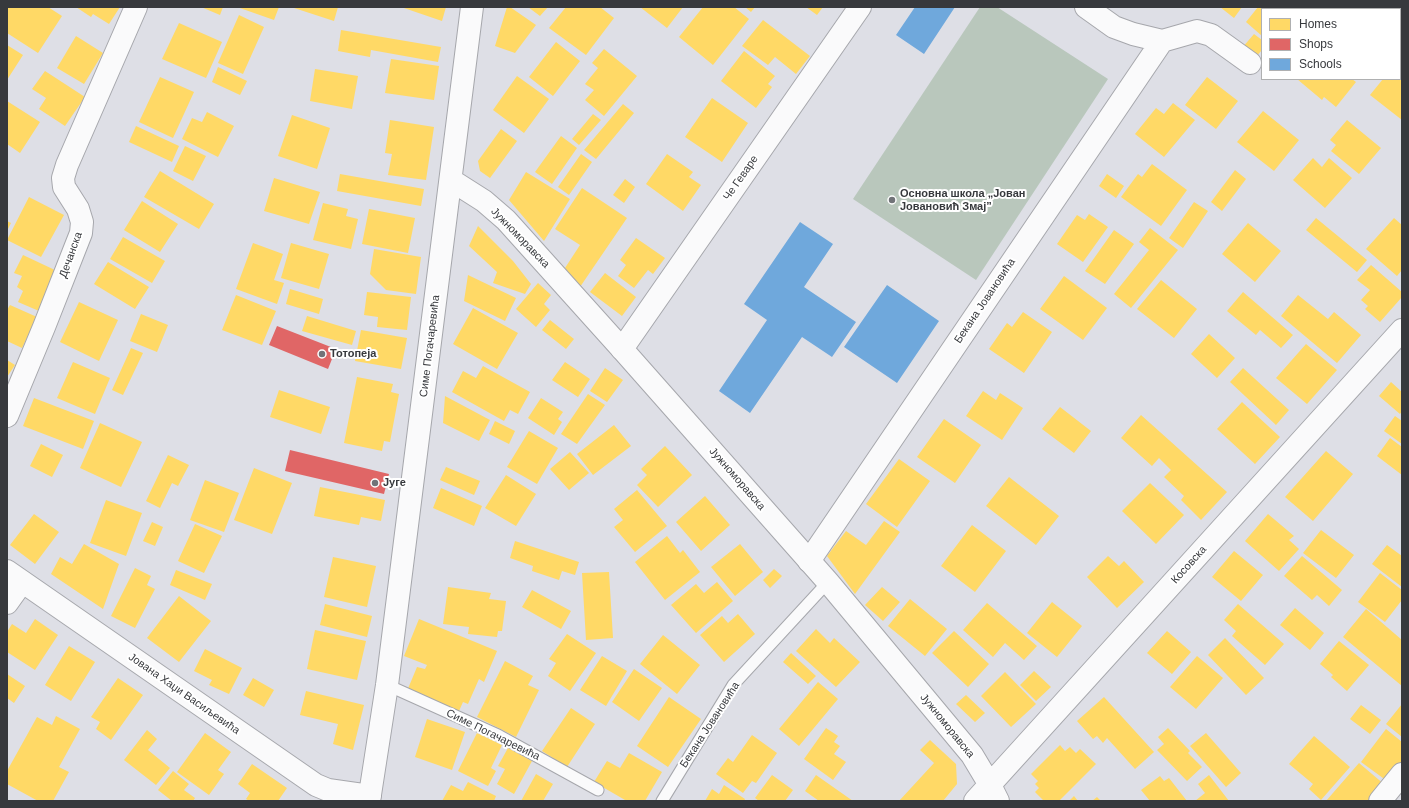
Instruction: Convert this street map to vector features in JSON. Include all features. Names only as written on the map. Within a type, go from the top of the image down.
[{"type":"street","name":"Дечанска","points":[[7,416],[81,234],[82,222],[78,209],[64,187],[63,178],[67,165],[136,7]]},
{"type":"street","name":"Симе Погачаревића","points":[[370,798],[387,685],[472,7]]},
{"type":"street","name":"Че Геваре","points":[[622,348],[860,7]]},
{"type":"street","points":[[1086,7],[1114,27],[1133,34],[1162,41],[1197,31],[1211,35],[1250,63]]},
{"type":"street","name":"Бекана Јовановића","points":[[809,561],[1162,41]]},
{"type":"street","name":"Јужноморавска","points":[[451,180],[484,201],[506,220],[622,348],[828,582],[972,754],[994,793]]},
{"type":"street","name":"Косовска","points":[[975,801],[994,793],[1402,330]]},
{"type":"street","points":[[7,603],[15,576]]},
{"type":"street","name":"Јована Хаџи Васиљевића","points":[[15,576],[316,785],[328,790],[370,798]]},
{"type":"street","points":[[1380,801],[1402,774]]},
{"type":"lane","name":"Бекана Јовановића","points":[[662,801],[733,685],[828,582]]},
{"type":"lane","name":"Симе Погачаревића","points":[[387,685],[498,735],[598,790]]},
{"type":"shaded area","points":[[980,7],[997,7],[1108,79],[976,280],[853,199]]},
{"type":"building: Homes","points":[[7,7],[48,7],[62,16],[38,53],[7,33]]},
{"type":"building: Homes","points":[[76,7],[120,7],[109,24],[93,14],[91,17]]},
{"type":"building: Homes","points":[[201,7],[223,7],[220,15]]},
{"type":"building: Homes","points":[[237,7],[279,7],[274,20]]},
{"type":"building: Homes","points":[[291,7],[338,7],[334,21]]},
{"type":"building: Homes","points":[[401,7],[446,7],[442,21]]},
{"type":"building: Homes","points":[[507,7],[510,7],[536,25],[515,53],[495,46]]},
{"type":"building: Homes","points":[[528,7],[548,7],[540,16]]},
{"type":"building: Homes","points":[[566,7],[600,7],[614,18],[586,55],[549,28]]},
{"type":"building: Homes","points":[[640,7],[683,7],[667,28]]},
{"type":"building: Homes","points":[[703,7],[734,7],[749,19],[713,65],[679,37]]},
{"type":"building: Homes","points":[[745,7],[755,7],[751,12]]},
{"type":"building: Homes","points":[[806,7],[823,7],[817,15]]},
{"type":"building: Homes","points":[[1220,7],[1242,7],[1234,18]]},
{"type":"building: Homes","points":[[1258,7],[1294,7],[1261,8],[1261,35],[1246,22]]},
{"type":"building: Homes","points":[[1402,7],[1401,38],[1401,8],[1376,8]]},
{"type":"building: Homes","points":[[239,15],[264,27],[243,74],[218,63]]},
{"type":"building: Homes","points":[[763,20],[810,56],[796,74],[775,57],[768,65],[742,46]]},
{"type":"building: Homes","points":[[179,23],[222,42],[206,78],[162,59]]},
{"type":"building: Homes","points":[[341,30],[441,47],[438,62],[371,50],[370,57],[338,51]]},
{"type":"building: Homes","points":[[1254,34],[1261,39],[1261,51],[1255,58],[1242,48]]},
{"type":"building: Homes","points":[[76,36],[103,53],[84,84],[57,68]]},
{"type":"building: Homes","points":[[556,42],[580,61],[553,96],[529,77]]},
{"type":"building: Homes","points":[[7,45],[23,55],[7,80]]},
{"type":"building: Homes","points":[[604,49],[637,76],[604,116],[585,100],[594,90],[585,84],[598,68],[592,63]]},
{"type":"building: Homes","points":[[744,51],[775,76],[768,84],[772,87],[756,108],[721,81]]},
{"type":"building: Homes","points":[[391,59],[439,66],[434,100],[385,93]]},
{"type":"building: Homes","points":[[218,67],[247,81],[240,95],[212,82]]},
{"type":"building: Homes","points":[[315,69],[358,76],[352,109],[310,101]]},
{"type":"building: Homes","points":[[1401,69],[1402,120],[1370,95],[1382,80],[1401,80]]},
{"type":"building: Homes","points":[[45,71],[85,97],[65,126],[39,109],[46,98],[32,89]]},
{"type":"building: Homes","points":[[517,76],[549,99],[524,133],[493,110]]},
{"type":"building: Homes","points":[[160,77],[194,92],[173,138],[139,122]]},
{"type":"building: Homes","points":[[1207,77],[1238,101],[1216,129],[1185,105]]},
{"type":"building: Homes","points":[[1298,80],[1353,80],[1356,82],[1336,107],[1324,97],[1322,100]]},
{"type":"building: Homes","points":[[712,98],[748,123],[722,162],[685,137]]},
{"type":"building: Homes","points":[[7,101],[40,122],[20,153],[7,144]]},
{"type":"building: Homes","points":[[1173,103],[1195,120],[1164,157],[1135,134],[1156,108],[1164,114]]},
{"type":"building: Homes","points":[[623,104],[634,113],[596,159],[584,150]]},
{"type":"building: Homes","points":[[1263,111],[1299,140],[1274,171],[1237,142]]},
{"type":"building: Homes","points":[[207,112],[234,126],[218,157],[182,139],[192,118],[202,122]]},
{"type":"building: Homes","points":[[593,114],[601,120],[579,145],[572,139]]},
{"type":"building: Homes","points":[[292,115],[330,128],[317,169],[278,156]]},
{"type":"building: Homes","points":[[390,120],[434,127],[426,180],[388,175],[392,154],[385,153]]},
{"type":"building: Homes","points":[[1347,120],[1381,148],[1359,174],[1331,151],[1336,145],[1330,140]]},
{"type":"building: Homes","points":[[136,126],[179,146],[172,162],[129,142]]},
{"type":"building: Homes","points":[[501,129],[517,141],[490,178],[480,171],[478,161]]},
{"type":"building: Homes","points":[[561,136],[577,148],[552,184],[535,172]]},
{"type":"building: Homes","points":[[185,146],[206,156],[193,181],[173,171]]},
{"type":"building: Homes","points":[[581,154],[592,162],[569,195],[558,187]]},
{"type":"building: Homes","points":[[667,154],[693,172],[689,177],[701,185],[683,211],[646,184]]},
{"type":"building: Homes","points":[[1313,158],[1322,167],[1329,158],[1352,178],[1325,208],[1293,180]]},
{"type":"building: Homes","points":[[1152,164],[1187,190],[1161,226],[1121,197],[1138,174],[1142,177]]},
{"type":"building: Homes","points":[[1235,170],[1246,179],[1222,211],[1211,202]]},
{"type":"building: Homes","points":[[160,171],[214,204],[199,229],[144,197]]},
{"type":"building: Homes","points":[[526,172],[570,199],[544,241],[509,200]]},
{"type":"building: Homes","points":[[340,174],[424,189],[421,206],[337,191]]},
{"type":"building: Homes","points":[[1107,174],[1124,186],[1116,198],[1099,186]]},
{"type":"building: Homes","points":[[274,178],[320,192],[309,224],[264,211]]},
{"type":"building: Homes","points":[[625,179],[635,187],[624,203],[613,195]]},
{"type":"building: Homes","points":[[582,188],[627,218],[580,287],[565,268],[580,245],[555,229]]},
{"type":"building: Homes","points":[[29,197],[64,215],[41,257],[7,240]]},
{"type":"building: Homes","points":[[142,201],[178,224],[160,252],[124,230]]},
{"type":"building: Homes","points":[[1194,202],[1208,211],[1183,248],[1169,238]]},
{"type":"building: Homes","points":[[323,203],[348,209],[346,216],[358,219],[351,249],[313,240]]},
{"type":"building: Homes","points":[[369,209],[415,218],[408,253],[362,244]]},
{"type":"building: Homes","points":[[1089,214],[1108,227],[1083,262],[1057,244],[1077,215],[1085,220]]},
{"type":"building: Homes","points":[[1316,218],[1367,260],[1357,272],[1306,230]]},
{"type":"building: Homes","points":[[1394,218],[1402,225],[1402,270],[1397,276],[1366,249]]},
{"type":"building: Homes","points":[[7,221],[11,223],[7,231]]},
{"type":"building: Homes","points":[[1248,223],[1281,251],[1255,282],[1222,254]]},
{"type":"building: Homes","points":[[478,226],[513,261],[531,284],[525,294],[493,283],[497,272],[469,246]]},
{"type":"building: Homes","points":[[1150,228],[1178,250],[1131,308],[1114,294],[1149,250],[1139,242]]},
{"type":"building: Homes","points":[[1114,230],[1134,244],[1105,284],[1085,271]]},
{"type":"building: Homes","points":[[123,237],[165,261],[152,283],[110,259]]},
{"type":"building: Homes","points":[[636,238],[665,258],[653,274],[648,270],[634,288],[618,276],[626,265],[620,260]]},
{"type":"building: Homes","points":[[253,243],[283,254],[274,280],[284,283],[277,304],[236,289]]},
{"type":"building: Homes","points":[[291,243],[329,254],[319,289],[281,278]]},
{"type":"building: Homes","points":[[374,249],[421,257],[416,294],[386,290],[370,274]]},
{"type":"building: Homes","points":[[23,255],[57,271],[39,311],[18,302],[23,291],[17,287],[22,276],[14,273]]},
{"type":"building: Homes","points":[[108,262],[149,287],[135,309],[94,284]]},
{"type":"building: Homes","points":[[1371,265],[1402,292],[1402,297],[1380,322],[1365,309],[1368,306],[1361,300],[1370,290],[1357,280]]},
{"type":"building: Homes","points":[[605,273],[636,297],[622,316],[590,292]]},
{"type":"building: Homes","points":[[468,275],[516,298],[505,321],[464,301]]},
{"type":"building: Homes","points":[[1064,276],[1107,308],[1083,340],[1040,309]]},
{"type":"building: Homes","points":[[1161,280],[1197,309],[1174,338],[1137,309]]},
{"type":"building: Homes","points":[[538,283],[551,295],[544,304],[550,310],[536,327],[516,309]]},
{"type":"building: Homes","points":[[290,289],[323,299],[319,314],[286,304]]},
{"type":"building: Homes","points":[[367,292],[411,297],[407,330],[377,327],[378,317],[364,315]]},
{"type":"building: Homes","points":[[1243,292],[1293,335],[1281,348],[1260,330],[1256,335],[1227,311]]},
{"type":"building: Homes","points":[[236,295],[276,311],[262,345],[222,330]]},
{"type":"building: Homes","points":[[1298,295],[1328,319],[1334,312],[1361,335],[1337,363],[1281,316]]},
{"type":"building: Homes","points":[[79,302],[118,320],[99,361],[60,342]]},
{"type":"building: Homes","points":[[10,305],[37,317],[22,348],[7,341],[7,310]]},
{"type":"building: Homes","points":[[473,308],[518,333],[497,369],[453,344]]},
{"type":"building: Homes","points":[[1023,312],[1052,332],[1024,373],[989,349],[1007,323],[1012,327]]},
{"type":"building: Homes","points":[[141,314],[168,325],[157,352],[130,341]]},
{"type":"building: Homes","points":[[307,316],[356,331],[352,345],[302,331]]},
{"type":"building: Homes","points":[[550,320],[574,339],[566,349],[542,330]]},
{"type":"building: Homes","points":[[361,330],[407,338],[401,369],[355,361]]},
{"type":"building: Homes","points":[[1209,334],[1235,358],[1217,378],[1191,354]]},
{"type":"building: Homes","points":[[1306,344],[1337,370],[1307,404],[1276,378]]},
{"type":"building: Homes","points":[[131,348],[143,353],[123,395],[112,390]]},
{"type":"building: Homes","points":[[7,360],[15,365],[7,377]]},
{"type":"building: Homes","points":[[73,362],[110,378],[95,414],[57,398]]},
{"type":"building: Homes","points":[[565,362],[590,379],[578,397],[552,380]]},
{"type":"building: Homes","points":[[483,366],[530,392],[518,414],[510,410],[504,421],[452,392],[463,371],[476,378]]},
{"type":"building: Homes","points":[[605,368],[623,380],[607,402],[590,391]]},
{"type":"building: Homes","points":[[1243,368],[1289,410],[1276,425],[1230,382]]},
{"type":"building: Homes","points":[[357,377],[393,384],[391,392],[399,394],[390,442],[384,441],[382,451],[344,443]]},
{"type":"building: Homes","points":[[1391,382],[1402,392],[1402,411],[1400,414],[1379,396]]},
{"type":"building: Homes","points":[[279,390],[330,407],[321,434],[270,417]]},
{"type":"building: Homes","points":[[983,391],[996,400],[1000,393],[1023,408],[1002,440],[966,416]]},
{"type":"building: Homes","points":[[588,394],[605,405],[577,444],[561,434]]},
{"type":"building: Homes","points":[[445,396],[490,420],[479,441],[443,423]]},
{"type":"building: Homes","points":[[34,398],[94,421],[83,449],[23,426]]},
{"type":"building: Homes","points":[[541,398],[563,412],[558,419],[562,422],[554,435],[528,418]]},
{"type":"building: Homes","points":[[1242,402],[1280,437],[1255,464],[1217,429]]},
{"type":"building: Homes","points":[[1060,407],[1091,431],[1074,453],[1042,429]]},
{"type":"building: Homes","points":[[1141,415],[1227,492],[1201,520],[1181,500],[1184,496],[1164,477],[1171,470],[1159,458],[1152,466],[1121,438]]},
{"type":"building: Homes","points":[[1395,416],[1402,421],[1402,444],[1384,431]]},
{"type":"building: Homes","points":[[944,419],[981,445],[955,483],[917,457]]},
{"type":"building: Homes","points":[[495,421],[515,431],[509,444],[489,434]]},
{"type":"building: Homes","points":[[100,423],[142,442],[121,487],[80,468]]},
{"type":"building: Homes","points":[[614,425],[631,446],[593,475],[577,454]]},
{"type":"building: Homes","points":[[529,431],[558,448],[537,484],[507,467]]},
{"type":"building: Homes","points":[[1390,438],[1402,447],[1402,475],[1377,456]]},
{"type":"building: Homes","points":[[41,444],[63,455],[52,477],[30,466]]},
{"type":"building: Homes","points":[[665,446],[692,475],[658,507],[637,485],[647,475],[641,469]]},
{"type":"building: Homes","points":[[1326,451],[1353,474],[1313,521],[1285,497]]},
{"type":"building: Homes","points":[[570,452],[589,473],[569,490],[550,469]]},
{"type":"building: Homes","points":[[168,455],[189,465],[178,486],[172,483],[160,508],[146,501]]},
{"type":"building: Homes","points":[[899,459],[930,481],[897,527],[866,504]]},
{"type":"building: Homes","points":[[446,467],[480,481],[474,495],[440,480]]},
{"type":"building: Homes","points":[[254,468],[292,483],[272,534],[234,520]]},
{"type":"building: Homes","points":[[506,475],[536,494],[516,526],[485,508]]},
{"type":"building: Homes","points":[[1009,477],[1059,516],[1036,545],[986,506]]},
{"type":"building: Homes","points":[[205,480],[239,493],[224,532],[190,520]]},
{"type":"building: Homes","points":[[1150,483],[1184,515],[1156,544],[1122,511]]},
{"type":"building: Homes","points":[[320,487],[385,500],[381,521],[361,517],[359,525],[314,516]]},
{"type":"building: Homes","points":[[441,488],[482,506],[474,526],[433,508]]},
{"type":"building: Homes","points":[[637,490],[667,526],[635,552],[614,527],[623,520],[614,509]]},
{"type":"building: Homes","points":[[705,496],[730,525],[701,551],[676,522]]},
{"type":"building: Homes","points":[[106,500],[142,513],[126,556],[90,543]]},
{"type":"building: Homes","points":[[34,514],[59,532],[35,564],[10,545]]},
{"type":"building: Homes","points":[[1268,514],[1294,536],[1289,540],[1299,549],[1279,571],[1245,541]]},
{"type":"building: Homes","points":[[884,521],[900,532],[855,594],[827,556],[846,531],[866,545]]},
{"type":"building: Homes","points":[[152,522],[163,527],[155,546],[143,541]]},
{"type":"building: Homes","points":[[195,524],[222,536],[204,573],[178,561]]},
{"type":"building: Homes","points":[[972,525],[1006,551],[975,592],[941,566]]},
{"type":"building: Homes","points":[[1321,530],[1354,555],[1336,578],[1303,553]]},
{"type":"building: Homes","points":[[667,536],[680,553],[683,550],[700,572],[665,600],[635,562]]},
{"type":"building: Homes","points":[[515,541],[579,562],[575,575],[562,571],[559,580],[532,571],[533,566],[510,558]]},
{"type":"building: Homes","points":[[84,544],[119,564],[103,609],[51,574],[60,557],[72,564]]},
{"type":"building: Homes","points":[[740,544],[763,572],[735,596],[711,567]]},
{"type":"building: Homes","points":[[1387,545],[1402,556],[1402,587],[1372,564]]},
{"type":"building: Homes","points":[[1234,551],[1263,575],[1241,601],[1212,577]]},
{"type":"building: Homes","points":[[1108,556],[1119,566],[1124,561],[1144,582],[1117,608],[1087,577]]},
{"type":"building: Homes","points":[[1302,556],[1342,590],[1329,606],[1317,595],[1312,600],[1284,576]]},
{"type":"building: Homes","points":[[333,557],[376,566],[367,607],[324,597]]},
{"type":"building: Homes","points":[[135,568],[151,576],[147,585],[155,589],[135,628],[111,616]]},
{"type":"building: Homes","points":[[774,569],[782,576],[770,588],[763,580]]},
{"type":"building: Homes","points":[[176,570],[212,584],[205,600],[170,585]]},
{"type":"building: Homes","points":[[609,572],[613,638],[586,640],[582,573]]},
{"type":"building: Homes","points":[[1380,573],[1402,590],[1402,600],[1385,622],[1358,602]]},
{"type":"building: Homes","points":[[717,582],[733,601],[696,633],[671,605],[696,584],[704,593]]},
{"type":"building: Homes","points":[[448,587],[491,593],[489,599],[506,601],[502,631],[498,631],[497,637],[468,634],[469,627],[443,624]]},
{"type":"building: Homes","points":[[882,587],[900,602],[883,621],[865,605]]},
{"type":"building: Homes","points":[[532,590],[571,611],[561,629],[522,607]]},
{"type":"building: Homes","points":[[179,596],[211,621],[179,662],[147,638]]},
{"type":"building: Homes","points":[[910,599],[947,629],[925,656],[888,626]]},
{"type":"building: Homes","points":[[1052,602],[1082,626],[1057,657],[1027,633]]},
{"type":"building: Homes","points":[[987,603],[1037,646],[1024,660],[1005,643],[993,657],[963,630]]},
{"type":"building: Homes","points":[[325,604],[372,616],[367,637],[320,625]]},
{"type":"building: Homes","points":[[1238,604],[1284,644],[1265,665],[1232,636],[1236,631],[1224,620]]},
{"type":"building: Homes","points":[[1295,608],[1324,633],[1310,650],[1280,625]]},
{"type":"building: Homes","points":[[1366,609],[1402,640],[1402,686],[1343,637]]},
{"type":"building: Homes","points":[[738,614],[755,634],[724,662],[700,635],[722,616],[728,623]]},
{"type":"building: Homes","points":[[35,619],[58,635],[35,670],[7,652],[7,632],[12,624],[26,633]]},
{"type":"building: Homes","points":[[419,619],[497,651],[484,682],[479,679],[468,704],[463,702],[459,711],[407,691],[417,667],[425,669],[427,665],[404,656]]},
{"type":"building: Homes","points":[[816,629],[830,643],[834,638],[860,662],[836,687],[796,651]]},
{"type":"building: Homes","points":[[315,630],[366,641],[357,680],[307,669]]},
{"type":"building: Homes","points":[[954,631],[989,664],[968,687],[932,653]]},
{"type":"building: Homes","points":[[1167,631],[1191,652],[1172,674],[1147,653]]},
{"type":"building: Homes","points":[[567,634],[596,653],[570,691],[548,676],[556,663],[549,659]]},
{"type":"building: Homes","points":[[663,635],[700,665],[677,694],[640,664]]},
{"type":"building: Homes","points":[[1225,638],[1264,678],[1246,695],[1208,655]]},
{"type":"building: Homes","points":[[1339,641],[1369,665],[1347,691],[1331,677],[1333,675],[1320,664]]},
{"type":"building: Homes","points":[[69,646],[95,662],[71,701],[45,685]]},
{"type":"building: Homes","points":[[205,649],[242,668],[229,694],[209,685],[212,680],[194,671]]},
{"type":"building: Homes","points":[[791,653],[816,676],[808,684],[783,662]]},
{"type":"building: Homes","points":[[602,656],[627,671],[606,706],[580,690]]},
{"type":"building: Homes","points":[[1197,656],[1223,678],[1196,709],[1170,687]]},
{"type":"building: Homes","points":[[505,661],[533,676],[528,685],[539,690],[516,737],[477,717]]},
{"type":"building: Homes","points":[[634,669],[662,688],[639,721],[612,702]]},
{"type":"building: Homes","points":[[1034,671],[1051,687],[1036,701],[1020,685]]},
{"type":"building: Homes","points":[[1005,672],[1036,704],[1011,727],[981,696]]},
{"type":"building: Homes","points":[[7,674],[25,686],[14,703],[7,698]]},
{"type":"building: Homes","points":[[118,678],[143,695],[111,740],[96,729],[100,722],[91,717]]},
{"type":"building: Homes","points":[[253,678],[274,690],[264,707],[243,695]]},
{"type":"building: Homes","points":[[818,682],[838,699],[799,746],[779,729]]},
{"type":"building: Homes","points":[[306,691],[364,705],[353,750],[333,744],[338,724],[300,715]]},
{"type":"building: Homes","points":[[966,695],[985,713],[975,722],[956,704]]},
{"type":"building: Homes","points":[[669,697],[701,719],[668,767],[637,746]]},
{"type":"building: Homes","points":[[1104,697],[1154,752],[1135,769],[1107,738],[1103,743],[1097,736],[1093,739],[1077,721]]},
{"type":"building: Homes","points":[[1402,704],[1402,737],[1386,724]]},
{"type":"building: Homes","points":[[1361,705],[1381,720],[1370,734],[1350,719]]},
{"type":"building: Homes","points":[[571,708],[595,724],[567,767],[542,751]]},
{"type":"building: Homes","points":[[56,716],[80,729],[59,767],[69,772],[53,801],[38,801],[7,784],[7,771],[37,717],[52,725]]},
{"type":"building: Homes","points":[[427,719],[465,732],[452,770],[415,757]]},
{"type":"building: Homes","points":[[826,728],[838,736],[834,742],[840,746],[834,754],[846,762],[833,780],[804,759]]},
{"type":"building: Homes","points":[[1168,728],[1190,751],[1188,753],[1202,767],[1187,781],[1157,750],[1164,744],[1158,737]]},
{"type":"building: Homes","points":[[1386,729],[1402,742],[1402,762],[1387,781],[1361,762]]},
{"type":"building: Homes","points":[[147,730],[157,739],[148,750],[170,768],[156,785],[124,760]]},
{"type":"building: Homes","points":[[205,733],[231,752],[218,770],[224,774],[209,795],[177,772]]},
{"type":"building: Homes","points":[[477,733],[502,745],[491,768],[496,771],[488,786],[458,771]]},
{"type":"building: Homes","points":[[1206,733],[1241,773],[1226,787],[1190,746]]},
{"type":"building: Homes","points":[[752,735],[777,753],[756,783],[752,781],[743,793],[716,774],[728,758],[733,762]]},
{"type":"building: Homes","points":[[1314,736],[1350,767],[1321,800],[1309,789],[1313,784],[1289,764]]},
{"type":"building: Homes","points":[[930,740],[956,764],[957,784],[943,801],[899,801],[934,763],[920,750]]},
{"type":"building: Homes","points":[[1060,745],[1065,751],[1070,747],[1076,753],[1080,749],[1096,764],[1059,801],[1044,801],[1035,792],[1039,788],[1035,784],[1038,781],[1031,774]]},
{"type":"building: Homes","points":[[508,748],[532,761],[514,794],[497,784],[505,769],[498,766]]},
{"type":"building: Homes","points":[[629,753],[662,772],[645,801],[625,801],[594,782],[607,761],[620,768]]},
{"type":"building: Homes","points":[[1359,763],[1385,785],[1371,801],[1326,801]]},
{"type":"building: Homes","points":[[252,764],[287,788],[278,801],[249,801],[246,799],[250,793],[238,784]]},
{"type":"building: Homes","points":[[173,771],[189,784],[184,790],[195,798],[193,801],[172,801],[158,790]]},
{"type":"building: Homes","points":[[536,774],[553,784],[543,801],[521,801]]},
{"type":"building: Homes","points":[[772,775],[793,790],[785,801],[759,801],[755,798]]},
{"type":"building: Homes","points":[[816,775],[853,801],[819,801],[805,791]]},
{"type":"building: Homes","points":[[1209,775],[1229,801],[1195,801],[1205,793],[1198,784]]},
{"type":"building: Homes","points":[[1160,776],[1164,781],[1169,778],[1187,801],[1150,801],[1141,790]]},
{"type":"building: Homes","points":[[468,782],[496,796],[494,801],[442,801],[451,785],[463,791]]},
{"type":"building: Homes","points":[[724,785],[745,799],[744,801],[705,801],[712,789],[719,794]]},
{"type":"building: Homes","points":[[1074,796],[1078,801],[1069,801]]},
{"type":"building: Homes","points":[[1097,797],[1101,801],[1092,801]]},
{"type":"building: Shops","points":[[277,326],[336,349],[328,369],[269,345]]},
{"type":"building: Shops","points":[[290,450],[389,474],[384,494],[285,471]]},
{"type":"building: Schools","points":[[915,7],[955,7],[924,54],[896,35]]},
{"type":"building: Schools","points":[[800,222],[833,244],[804,287],[856,322],[832,357],[802,337],[750,413],[719,391],[767,320],[744,304]]},
{"type":"building: Schools","points":[[887,285],[939,321],[897,383],[844,347]]},
{"type":"place","name":"Основна школа „Јован Јовановић Змај”","points":[[892,200]]},
{"type":"place","name":"Тотопеја","points":[[322,354]]},
{"type":"place","name":"Југе","points":[[375,483]]}]
